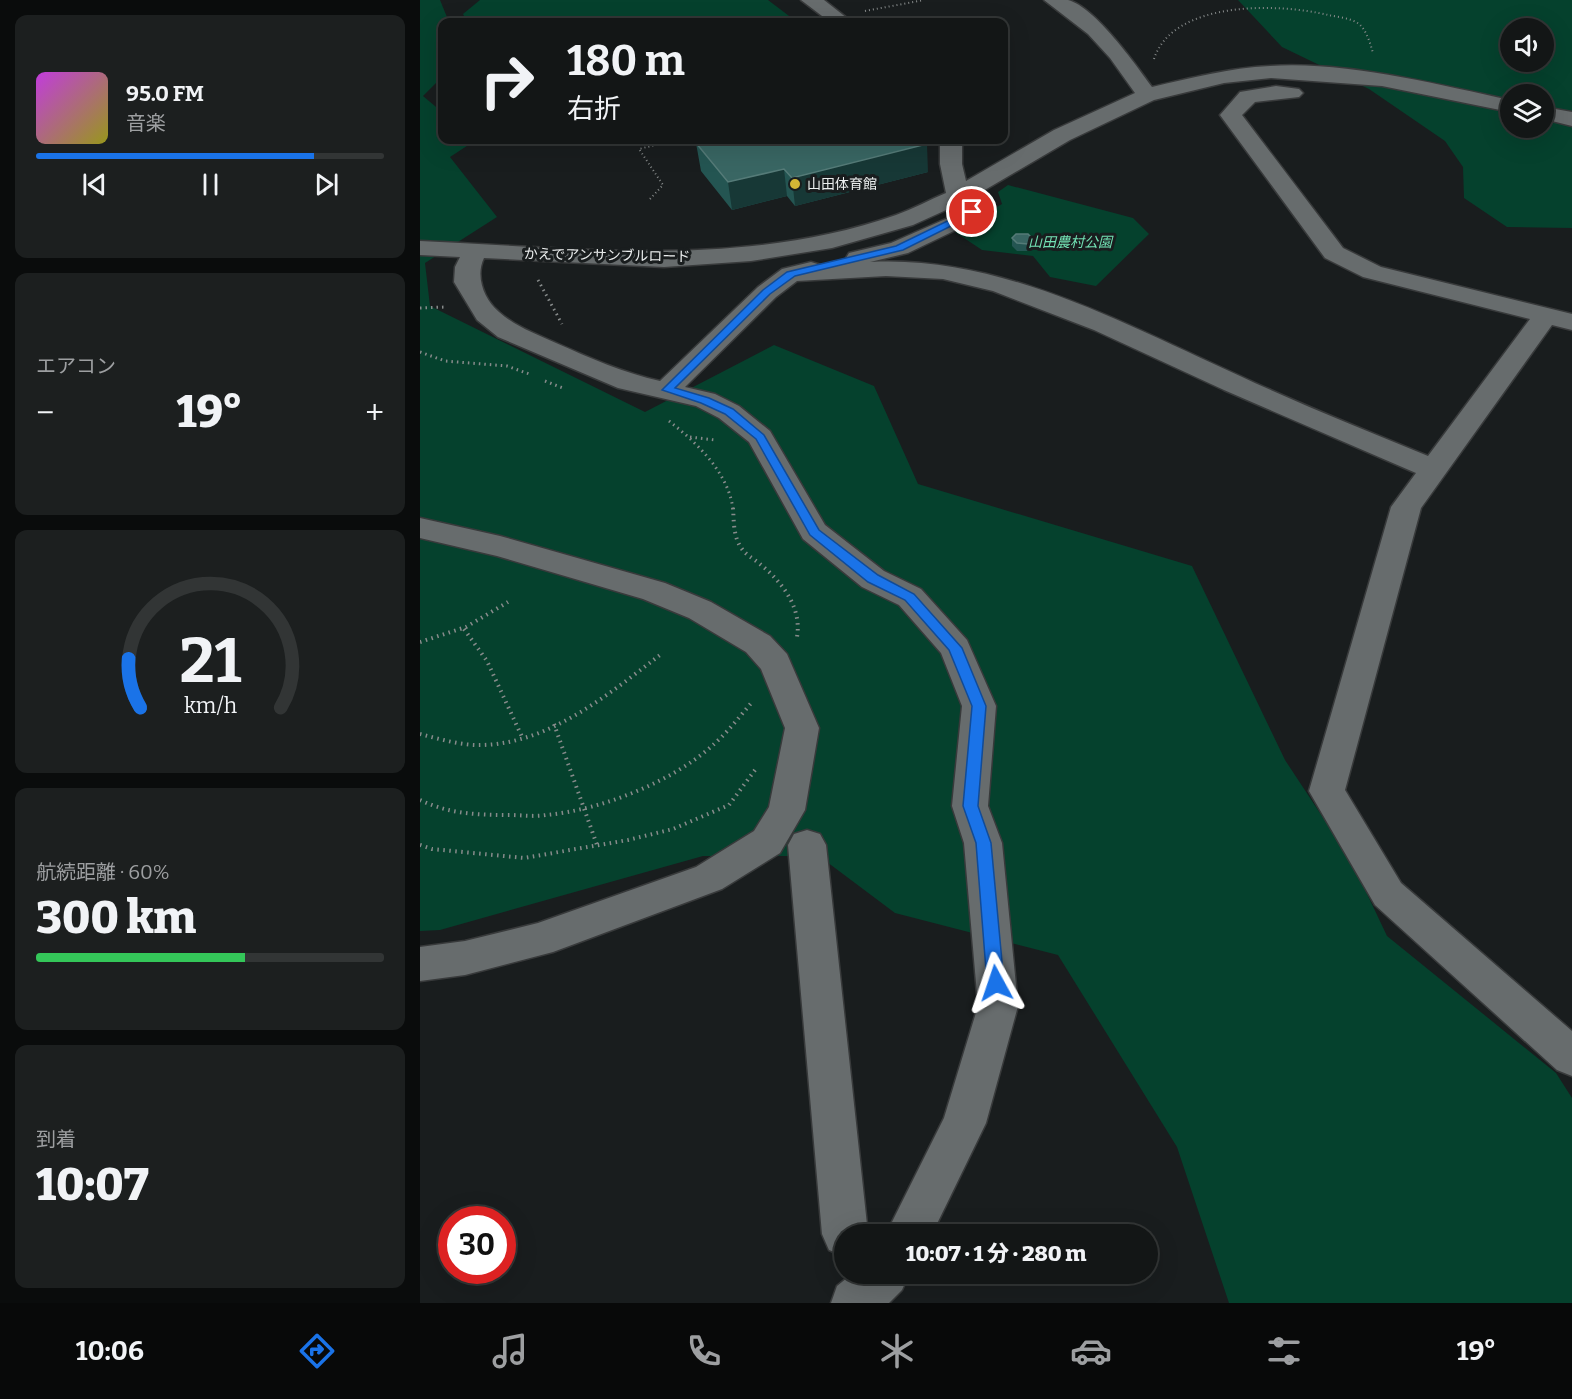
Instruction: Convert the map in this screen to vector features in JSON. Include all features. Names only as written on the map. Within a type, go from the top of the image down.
[{"type":"street","points":[[811,0],[836,18]]},
{"type":"street","points":[[1054,0],[1076,11],[1101,35],[1147,95]]},
{"type":"street","name":"かえでアンサンブルロード","points":[[420,248],[664,260],[751,254],[842,238],[905,220],[968,190],[1062,135],[1147,95],[1224,77],[1271,72],[1306,72],[1391,82],[1500,104]]},
{"type":"street","points":[[1391,82],[1354,95],[1276,92],[1248,97],[1231,115],[1334,253],[1372,272],[1559,318],[1406,507],[1327,791],[1388,894],[1572,1056]]},
{"type":"street","points":[[1554,115],[1572,119]]},
{"type":"street","points":[[667,404],[766,292],[791,274],[899,248],[960,219],[984,204],[968,190],[951,164],[951,144]]},
{"type":"street","points":[[475,251],[467,267],[467,282],[486,315],[507,331],[628,382],[667,404],[705,400],[729,412],[760,437],[814,532],[873,579],[910,597],[955,648],[979,706],[970,806],[983,843],[998,1006],[964,1123],[913,1224]]},
{"type":"street","points":[[791,274],[886,269],[943,272],[1001,285],[1103,324],[1234,384],[1435,470]]},
{"type":"street","points":[[420,528],[500,546],[654,591],[700,610],[758,644],[775,663],[802,728],[787,810],[767,842],[709,878],[539,940],[465,958],[420,964]]},
{"type":"street","points":[[807,845],[844,1224]]},
{"type":"street","points":[[850,1284],[853,1303]]},
{"type":"street","points":[[853,1303],[875,1284]]},
{"type":"path","points":[[866,16],[865,11],[924,0]]},
{"type":"path","points":[[1147,95],[1157,48],[1183,21],[1231,5],[1281,5],[1314,10],[1357,22],[1368,36],[1391,82]]},
{"type":"path","points":[[650,199],[663,185],[639,149],[659,144]]},
{"type":"path","points":[[536,276],[562,324]]},
{"type":"path","points":[[420,352],[445,360],[507,366],[567,389]]},
{"type":"path","points":[[420,800],[446,811],[469,816],[551,815],[584,808],[627,794],[705,751],[726,732],[794,652],[798,620],[792,604],[780,584],[739,544],[732,525],[731,495],[703,450],[667,404]]},
{"type":"path","points":[[420,642],[483,621],[508,602]]},
{"type":"path","points":[[464,629],[487,662],[523,739]]},
{"type":"path","points":[[420,734],[483,745],[523,739],[578,712],[620,685],[660,655]]},
{"type":"path","points":[[554,724],[597,845]]},
{"type":"path","points":[[420,845],[432,849],[495,857],[524,858],[673,829],[729,805],[742,790],[759,763]]},
{"type":"green space","points":[[420,0],[440,0],[447,18],[438,18],[438,81],[423,96],[438,109],[438,144],[470,144],[450,157],[497,217],[425,263],[430,306],[645,412],[774,345],[874,386],[918,484],[1192,566],[1285,760],[1351,860],[1387,936],[1556,1073],[1572,1098],[1572,1303],[1229,1303],[1177,1147],[1058,955],[895,913],[819,856],[703,856],[440,930],[420,931]]},
{"type":"green space","points":[[480,0],[768,0],[792,18],[465,18],[463,14]]},
{"type":"green space","points":[[1238,0],[1572,0],[1572,228],[1507,227],[1464,198],[1463,167],[1445,141],[1369,89],[1282,47]]},
{"type":"green space","name":"山田農村公園","points":[[1008,185],[1133,218],[1149,234],[1096,286],[1050,277],[1033,256],[982,250],[955,232],[1002,204],[998,192]]},
{"type":"building","points":[[697,144],[927,144],[792,178],[784,169],[728,182]]},
{"type":"building","points":[[1016,234],[1028,234],[1033,239],[1028,244],[1017,243],[1012,238]]},
{"type":"place","name":"山田体育館","points":[[795,184]]},
{"type":"route","points":[[972,212],[899,248],[791,274],[766,292],[667,390],[705,400],[729,412],[760,437],[814,532],[873,579],[910,597],[955,648],[979,706],[970,806],[983,843],[996,983]]}]
